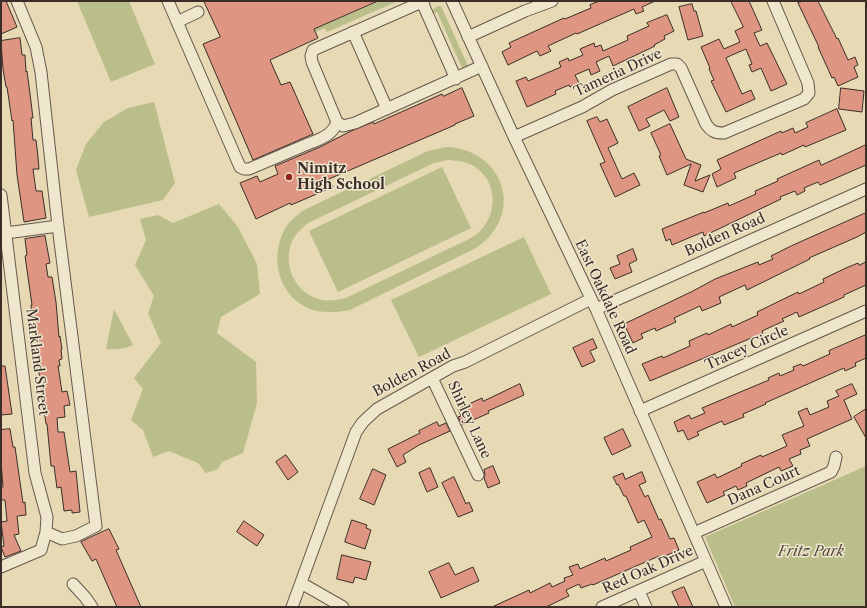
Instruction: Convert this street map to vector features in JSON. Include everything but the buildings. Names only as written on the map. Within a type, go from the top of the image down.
[{"type":"street","points":[[18,1],[36,47],[41,72],[58,226],[96,526],[76,536],[62,539],[46,532]]},
{"type":"street","points":[[168,1],[240,167],[249,169],[326,136],[334,130],[337,122]]},
{"type":"street","points":[[456,79],[423,1],[313,50],[311,56],[312,62],[337,122],[343,126],[348,126],[456,79],[482,66]]},
{"type":"street","name":"East Oakdale Road","points":[[452,1],[593,304],[726,607]]},
{"type":"street","points":[[468,37],[525,11],[552,1]]},
{"type":"street","name":"Tameria Drive","points":[[514,137],[582,107],[612,90],[671,64],[676,64],[681,68],[706,124],[711,131],[716,133],[724,133],[804,99],[809,93],[808,83],[773,1]]},
{"type":"street","points":[[177,22],[198,12]]},
{"type":"street","points":[[353,32],[387,109]]},
{"type":"street","name":"Bolden Road","points":[[292,607],[356,432],[363,422],[376,409],[432,378],[593,304],[866,189]]},
{"type":"street","name":"Markland Street","points":[[1,194],[4,237],[35,473],[47,517],[46,532],[41,550],[1,567]]},
{"type":"street","points":[[4,237],[58,226]]},
{"type":"street","name":"Tracey Circle","points":[[640,411],[866,311]]},
{"type":"street","name":"Shirley Lane","points":[[432,378],[478,475]]},
{"type":"street","name":"Dana Court","points":[[694,533],[831,472],[836,456]]},
{"type":"street","name":"Red Oak Drive","points":[[602,607],[706,561]]},
{"type":"street","points":[[301,583],[343,607]]},
{"type":"street","points":[[72,584],[85,596],[92,607]]},
{"type":"street","points":[[639,591],[646,607]]},
{"type":"green space","points":[[77,1],[129,1],[155,64],[111,82]]},
{"type":"green space","points":[[380,1],[398,1],[327,32],[325,28],[316,32],[315,29]]},
{"type":"green space","points":[[438,6],[441,6],[469,68],[463,70],[437,12],[433,14],[431,11]]},
{"type":"green space","points":[[154,102],[175,183],[163,200],[89,217],[76,170],[86,144],[104,122],[128,108]]},
{"type":"green space","points":[[446,147],[466,151],[482,159],[494,171],[502,186],[504,202],[501,219],[491,234],[476,248],[350,310],[334,312],[317,311],[304,306],[293,298],[285,287],[277,262],[278,248],[282,235],[290,222],[302,211],[428,151]],"holes":[[[448,160],[466,162],[472,165],[482,173],[491,187],[493,204],[491,212],[488,220],[479,232],[471,238],[346,298],[329,301],[322,300],[310,296],[303,291],[293,278],[289,261],[291,244],[300,230],[308,223],[434,163]]]},
{"type":"green space","points":[[442,167],[471,228],[338,292],[309,231]]},
{"type":"green space","points":[[219,204],[238,227],[257,264],[260,294],[221,317],[217,333],[256,362],[257,403],[243,453],[222,462],[218,469],[206,473],[198,463],[169,451],[153,457],[143,430],[131,420],[143,389],[134,378],[161,343],[148,313],[154,296],[135,265],[146,240],[140,219],[158,215],[173,223]]},
{"type":"green space","points":[[524,237],[551,294],[419,357],[391,300]]},
{"type":"green space","points":[[114,309],[133,345],[120,349],[106,349]]},
{"type":"green space","name":"Fritz Park","points":[[866,466],[866,607],[735,607],[705,537]]},
{"type":"place","name":"Nimitz High School","points":[[289,177]]}]
